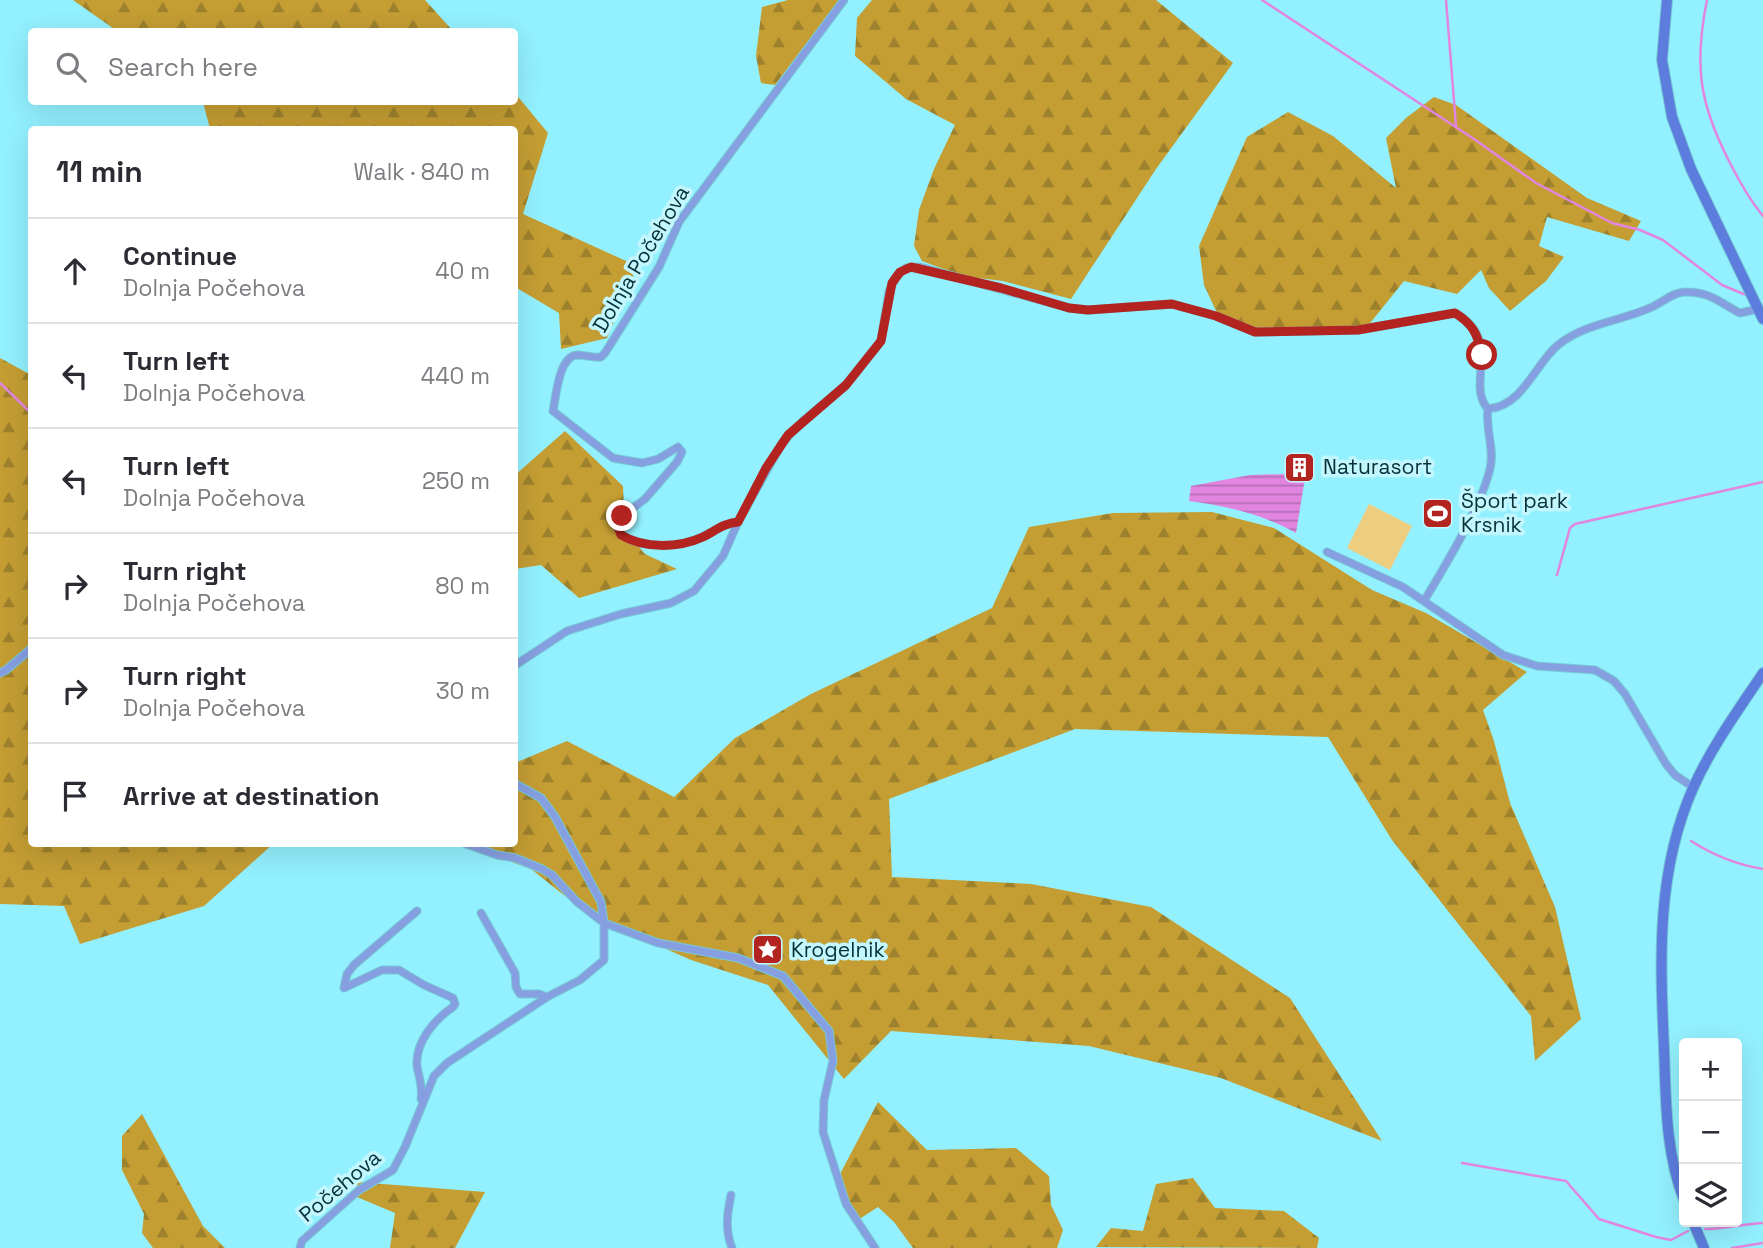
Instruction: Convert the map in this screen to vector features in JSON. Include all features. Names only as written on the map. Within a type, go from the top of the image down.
[{"type":"main road","points":[[1667,0],[1662,60],[1672,117],[1691,169],[1758,309]]},
{"type":"main road","points":[[1679,1184],[1668,1132],[1661,933],[1664,891],[1670,856],[1693,787],[1720,739],[1763,673]]},
{"type":"main road","points":[[1695,1227],[1704,1248]]},
{"type":"street","name":"Dolnja Počehova","points":[[738,522],[723,524],[702,537],[684,542],[643,544],[621,535],[618,527],[622,516],[645,499],[677,462],[682,452],[678,447],[642,463],[613,458],[553,411],[556,394],[564,365],[569,358],[576,355],[601,358],[605,353],[659,267],[679,222],[844,0]]},
{"type":"street","points":[[518,663],[567,631],[621,614],[664,606],[694,591],[719,563],[766,468],[788,435],[846,385],[881,341],[892,283],[900,272],[911,267],[1001,288],[1069,308],[1088,310],[1172,304],[1216,316],[1255,332],[1358,330],[1455,313],[1467,320],[1478,335],[1482,355],[1483,402],[1488,409],[1492,452],[1490,468],[1479,499],[1424,601]]},
{"type":"street","points":[[1488,409],[1503,405],[1513,398],[1557,346],[1569,337],[1592,326],[1652,307],[1682,291],[1707,294],[1740,313],[1758,309]]},
{"type":"street","points":[[1327,552],[1403,587],[1503,655],[1537,666],[1595,670],[1614,681],[1666,764],[1675,775],[1693,787]]},
{"type":"street","points":[[0,673],[28,651]]},
{"type":"street","points":[[518,785],[541,798],[555,817],[601,902],[604,923]]},
{"type":"street","points":[[475,847],[542,869],[604,923],[657,943],[738,958],[782,976],[829,1031],[833,1060],[824,1100],[823,1132],[846,1204],[875,1248]]},
{"type":"street","name":"Počehova","points":[[417,911],[354,965],[347,974],[344,988],[382,970],[400,970],[453,998],[453,1007],[436,1018],[426,1032],[417,1062],[422,1094],[419,1112]]},
{"type":"street","points":[[481,913],[515,973],[516,987],[520,994],[540,994],[547,997]]},
{"type":"street","name":"Počehova","points":[[300,1248],[302,1241],[359,1190],[393,1170],[434,1076],[447,1063],[600,965],[604,960],[604,923]]},
{"type":"street","points":[[731,1195],[727,1215],[728,1236],[732,1248]]},
{"type":"green space","points":[[73,0],[425,0],[450,28],[113,28]]},
{"type":"green space","points":[[788,0],[839,0],[775,85],[761,83],[756,56],[762,7]]},
{"type":"green space","points":[[872,0],[1156,0],[1233,63],[1156,169],[1071,299],[1003,281],[962,276],[922,261],[914,246],[919,210],[934,169],[955,125],[906,99],[855,56],[857,18]]},
{"type":"green space","points":[[518,97],[548,133],[523,214],[637,266],[607,338],[561,349],[559,313],[518,289],[518,126],[209,126],[204,105],[518,105]]},
{"type":"green space","points":[[1434,97],[1456,105],[1587,198],[1641,221],[1629,241],[1547,217],[1539,246],[1564,257],[1546,281],[1510,311],[1489,288],[1481,270],[1457,294],[1404,281],[1367,327],[1256,329],[1217,313],[1204,285],[1199,246],[1247,137],[1288,112],[1333,136],[1396,188],[1386,138],[1406,118]]},
{"type":"green space","points":[[0,358],[28,373],[28,847],[270,847],[204,906],[80,944],[64,906],[0,904]]},
{"type":"green space","points":[[565,431],[623,486],[625,531],[645,554],[677,569],[579,598],[541,565],[518,569],[518,472]]},
{"type":"green space","points":[[1212,512],[1274,528],[1372,590],[1426,613],[1527,672],[1483,710],[1510,803],[1555,907],[1581,1019],[1535,1061],[1531,1016],[1392,840],[1328,737],[1075,729],[889,799],[892,877],[1031,884],[1151,907],[1290,998],[1382,1141],[1221,1078],[1089,1046],[891,1031],[844,1079],[768,985],[691,960],[589,915],[531,869],[470,847],[518,847],[518,762],[567,741],[674,797],[735,738],[811,694],[992,608],[1029,527],[1113,513]]},
{"type":"green space","points":[[878,1102],[927,1150],[1016,1148],[1049,1176],[1051,1205],[1063,1230],[1057,1248],[913,1248],[894,1222],[878,1207],[858,1220],[847,1198],[840,1174]]},
{"type":"green space","points":[[142,1114],[203,1226],[225,1248],[153,1248],[142,1233],[144,1214],[122,1170],[122,1136]]},
{"type":"green space","points":[[1193,1178],[1215,1208],[1284,1211],[1319,1238],[1317,1248],[1096,1247],[1111,1228],[1143,1231],[1156,1184]]},
{"type":"green space","points":[[357,1182],[485,1192],[455,1248],[390,1248],[395,1213],[357,1197]]},
{"type":"shaded area","points":[[1285,474],[1305,478],[1296,533],[1244,512],[1189,501],[1191,486],[1250,475]]},
{"type":"shaded area","points":[[1369,504],[1412,526],[1390,570],[1347,548]]},
{"type":"waterway","points":[[1262,0],[1474,139],[1536,183],[1612,223],[1640,230],[1663,240],[1722,285],[1746,295]]},
{"type":"waterway","points":[[1446,0],[1456,126]]},
{"type":"waterway","points":[[1707,0],[1700,64],[1705,101],[1729,161],[1744,190],[1763,216]]},
{"type":"waterway","points":[[0,383],[28,410]]},
{"type":"waterway","points":[[1557,575],[1570,528],[1575,524],[1763,482]]},
{"type":"waterway","points":[[1691,841],[1726,859],[1763,869]]},
{"type":"waterway","points":[[1462,1163],[1566,1181],[1599,1219],[1656,1237],[1671,1240],[1688,1231]]},
{"type":"waterway","points":[[1705,1229],[1763,1223]]},
{"type":"waterway","points":[[1732,1248],[1763,1243]]},
{"type":"place","name":"Naturasort","points":[[1300,467]]},
{"type":"place","name":"Šport park Krsnik","points":[[1438,513]]},
{"type":"place","name":"Krogelnik","points":[[768,950]]},
{"type":"route","points":[[622,516],[618,522],[621,535],[631,541],[655,545],[684,542],[702,537],[723,524],[738,522],[775,452],[788,435],[846,385],[881,341],[892,283],[900,272],[911,267],[1001,288],[1069,308],[1088,310],[1172,304],[1216,316],[1255,332],[1358,330],[1455,313],[1467,320],[1478,335],[1482,355]]}]
